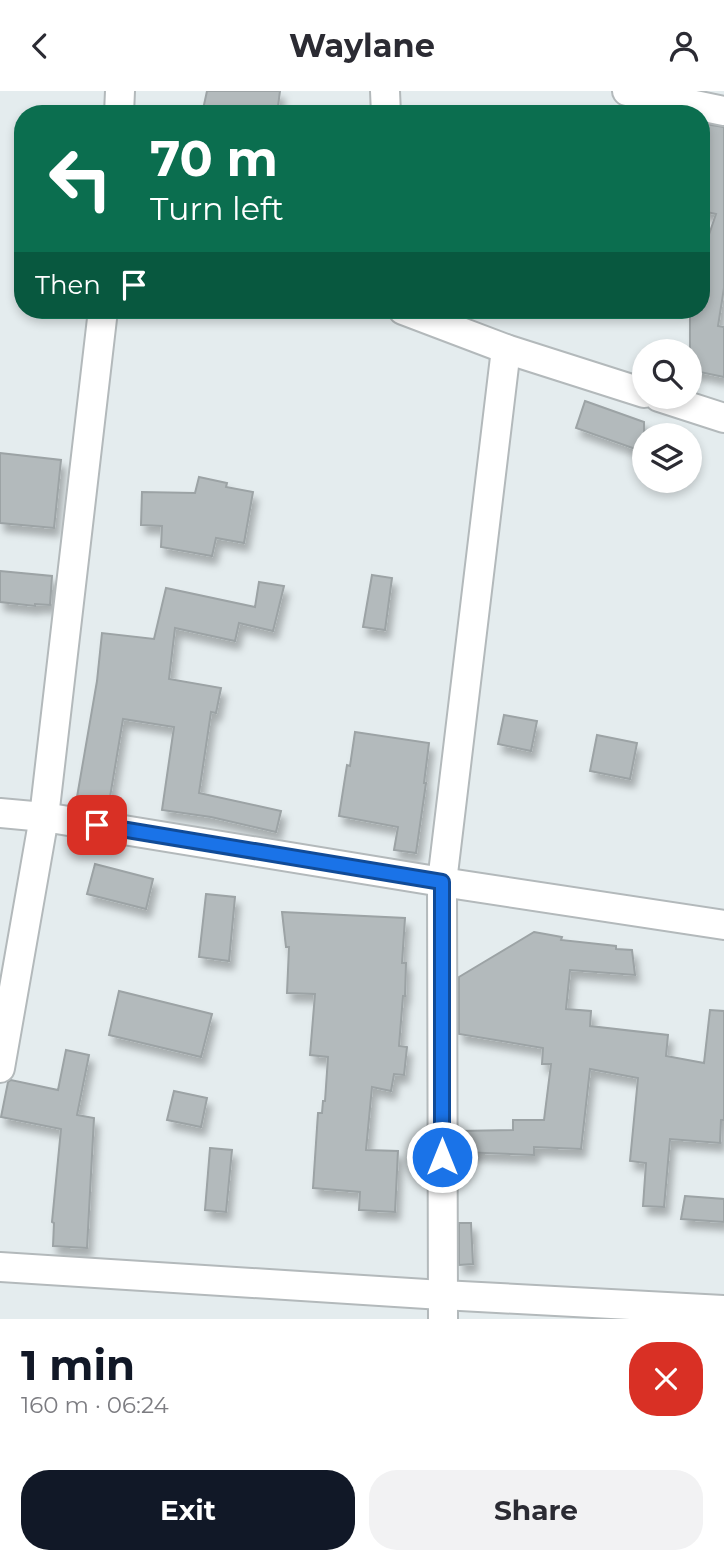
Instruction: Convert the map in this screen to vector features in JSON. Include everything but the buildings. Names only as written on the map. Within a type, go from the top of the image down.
[{"type":"street","points":[[627,91],[708,103]]},
{"type":"street","points":[[0,1068],[44,817],[102,319]]},
{"type":"street","points":[[427,319],[506,349],[632,389]]},
{"type":"street","points":[[442,1307],[442,882],[506,349]]},
{"type":"street","points":[[696,409],[724,418]]},
{"type":"street","points":[[0,813],[44,817],[724,925]]},
{"type":"street","points":[[0,1267],[442,1307],[724,1310]]},
{"type":"route","points":[[97,825],[442,882],[442,1157]]}]
